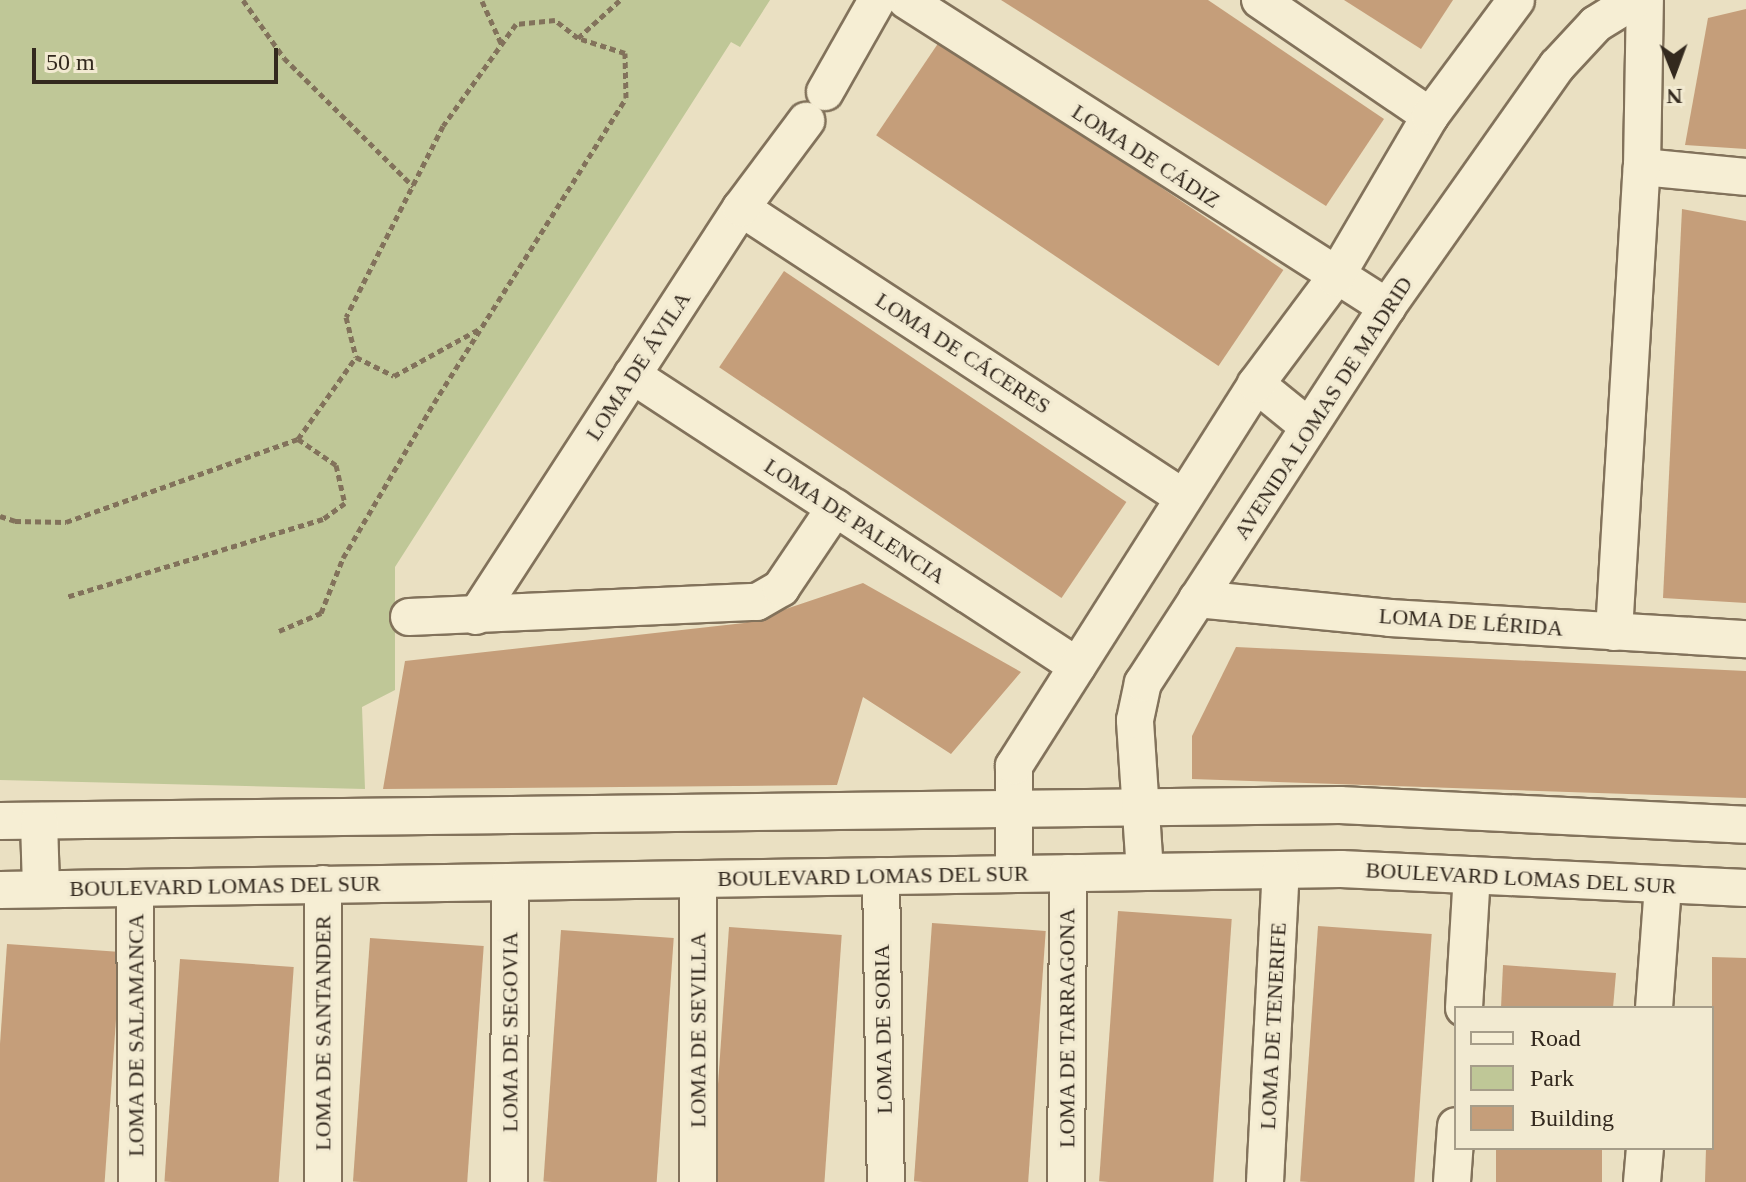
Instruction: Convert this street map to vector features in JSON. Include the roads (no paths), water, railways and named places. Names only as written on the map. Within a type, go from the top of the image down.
[{"type":"street","name":"LOMA DE ÁVILA","points":[[476,616],[741,208],[815,106],[877,0]]},
{"type":"street","name":"LOMA DE CÁDIZ","points":[[906,0],[1335,278],[1387,307]]},
{"type":"street","points":[[1260,0],[1430,116]]},
{"type":"street","points":[[1014,874],[1014,766],[1256,384],[1335,278],[1430,116],[1516,0]]},
{"type":"street","name":"AVENIDA LOMAS DE MADRID","points":[[1145,872],[1135,720],[1143,683],[1387,307],[1557,66],[1596,24],[1635,0]]},
{"type":"street","points":[[1614,632],[1642,167],[1645,0]]},
{"type":"street","points":[[1642,167],[1746,177]]},
{"type":"street","name":"LOMA DE CÁCERES","points":[[741,208],[1184,498]]},
{"type":"street","name":"LOMA DE PALENCIA","points":[[632,375],[1077,666]]},
{"type":"street","points":[[1256,384],[1309,427]]},
{"type":"street","points":[[409,617],[757,602],[781,588],[835,508]]},
{"type":"street","name":"LOMA DE LÉRIDA","points":[[1197,599],[1614,632],[1746,639]]},
{"type":"street","points":[[0,821],[1340,805],[1746,825]]},
{"type":"street","points":[[39,821],[41,889]]},
{"type":"street","name":"BOULEVARD LOMAS DEL SUR","points":[[0,890],[1281,870],[1746,888]]},
{"type":"street","name":"LOMA DE TENERIFE","points":[[1265,1182],[1281,870]]},
{"type":"street","name":"LOMA DE TARRAGONA","points":[[1066,1182],[1068,873]]},
{"type":"street","points":[[1464,1006],[1472,875]]},
{"type":"street","name":"LOMA DE SORIA","points":[[881,876],[886,1182]]},
{"type":"street","name":"LOMA DE SEVILLA","points":[[698,879],[698,1182]]},
{"type":"street","name":"LOMA DE SEGOVIA","points":[[509,1182],[510,882]]},
{"type":"street","name":"LOMA DE SANTANDER","points":[[323,884],[323,1182]]},
{"type":"street","points":[[1654,1006],[1663,885]]},
{"type":"street","name":"LOMA DE SALAMANCA","points":[[135,888],[137,1182]]},
{"type":"street","points":[[1452,1182],[1454,1150]]},
{"type":"street","points":[[1642,1182],[1645,1150]]}]
